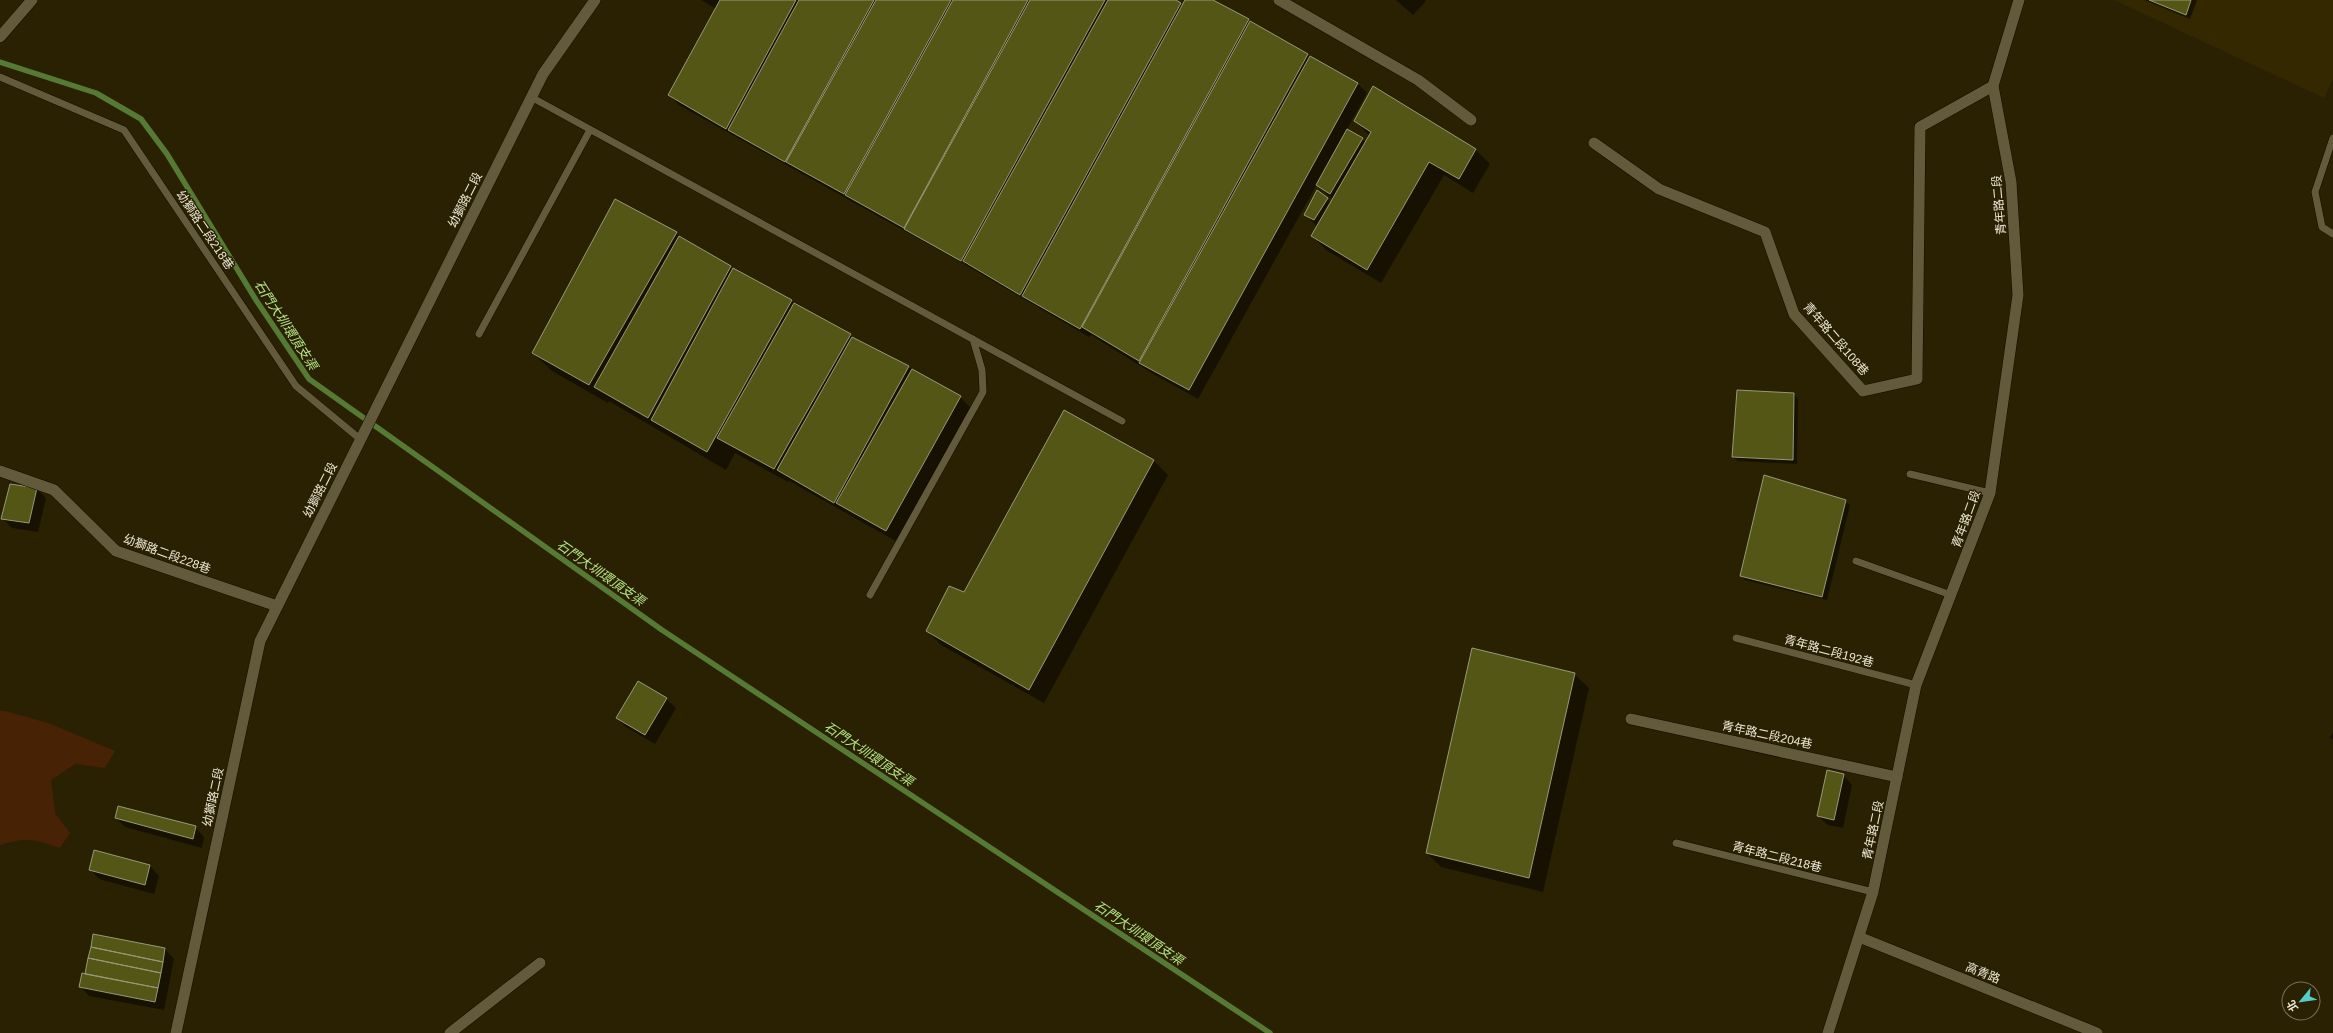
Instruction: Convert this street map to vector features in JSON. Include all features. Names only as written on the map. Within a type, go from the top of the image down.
[{"type":"street","points":[[0,37],[32,0]]},
{"type":"street","name":"幼獅路二段","points":[[176,1033],[260,641],[543,74],[595,0]]},
{"type":"street","points":[[1280,0],[1418,80],[1471,120]]},
{"type":"street","name":"青年路二段","points":[[1828,1033],[1873,892],[1916,685],[1990,493],[2018,295],[2011,182],[1993,86],[2019,0]]},
{"type":"street","name":"青年路二段108巷","points":[[1594,143],[1659,189],[1765,232],[1794,314],[1863,391],[1917,379],[1920,126],[1993,86]]},
{"type":"street","name":"幼獅路二段228巷","points":[[0,471],[54,490],[116,551],[277,606]]},
{"type":"street","name":"青年路二段204巷","points":[[1631,719],[1898,777]]},
{"type":"street","name":"高青路","points":[[1859,937],[2097,1033]]},
{"type":"street","points":[[450,1033],[540,963]]},
{"type":"lane","name":"幼獅路二段218巷","points":[[0,77],[124,130],[296,386],[360,439]]},
{"type":"lane","points":[[531,97],[1122,421]]},
{"type":"lane","points":[[479,334],[590,130]]},
{"type":"lane","points":[[2333,138],[2315,192],[2322,227],[2333,234]]},
{"type":"lane","points":[[870,595],[983,392],[982,370],[973,339]]},
{"type":"lane","points":[[1910,474],[1990,493]]},
{"type":"lane","points":[[1856,561],[1951,595]]},
{"type":"lane","name":"青年路二段192巷","points":[[1736,638],[1916,685]]},
{"type":"lane","name":"青年路二段218巷","points":[[1676,843],[1873,892]]},
{"type":"shaded area","points":[[2114,0],[2333,0],[2333,79],[2324,98]]},
{"type":"shaded area","points":[[0,711],[5,711],[48,723],[115,751],[105,768],[75,764],[51,780],[55,813],[70,833],[60,848],[30,840],[9,842],[0,845]]},
{"type":"building","points":[[720,0],[796,0],[726,129],[668,95]]},
{"type":"building","points":[[799,0],[874,0],[785,162],[728,130]]},
{"type":"building","points":[[876,0],[951,0],[844,194],[786,162]]},
{"type":"building","points":[[953,0],[1028,0],[904,228],[845,195]]},
{"type":"building","points":[[1030,0],[1105,0],[961,261],[904,229]]},
{"type":"building","points":[[1108,0],[1176,0],[1181,3],[1020,295],[963,261]]},
{"type":"building","points":[[1185,0],[1213,0],[1249,19],[1080,329],[1022,296]]},
{"type":"building","points":[[2149,0],[2191,0],[2186,15]]},
{"type":"building","points":[[1250,21],[1308,54],[1139,361],[1082,327]]},
{"type":"building","points":[[1310,56],[1358,83],[1189,390],[1139,363]]},
{"type":"building","points":[[1373,86],[1476,149],[1459,179],[1429,162],[1367,270],[1311,236],[1371,132],[1354,121]]},
{"type":"building","points":[[1347,129],[1363,138],[1330,194],[1316,185]]},
{"type":"building","points":[[1317,190],[1328,198],[1314,220],[1304,215]]},
{"type":"building","points":[[615,199],[677,232],[589,385],[532,353]]},
{"type":"building","points":[[679,236],[731,266],[648,418],[594,387]]},
{"type":"building","points":[[733,268],[792,300],[707,452],[651,420]]},
{"type":"building","points":[[794,303],[851,334],[774,469],[717,438]]},
{"type":"building","points":[[852,337],[909,366],[834,503],[777,470]]},
{"type":"building","points":[[912,369],[961,396],[886,531],[836,503]]},
{"type":"building","points":[[1737,390],[1794,393],[1793,460],[1732,457]]},
{"type":"building","points":[[1064,410],[1154,460],[1029,690],[926,631],[949,586],[964,592]]},
{"type":"building","points":[[1764,475],[1846,500],[1822,597],[1740,576]]},
{"type":"building","points":[[10,484],[37,488],[29,523],[1,519]]},
{"type":"building","points":[[1472,648],[1575,673],[1529,878],[1426,853]]},
{"type":"building","points":[[638,681],[667,698],[645,735],[616,718]]},
{"type":"building","points":[[1827,770],[1844,774],[1834,820],[1817,816]]},
{"type":"building","points":[[118,806],[196,826],[193,839],[115,818]]},
{"type":"building","points":[[94,850],[150,865],[145,885],[89,870]]},
{"type":"building","points":[[93,934],[165,948],[163,962],[91,947]]},
{"type":"building","points":[[91,947],[163,962],[161,973],[88,958]]},
{"type":"building","points":[[88,958],[161,973],[158,988],[85,974]]},
{"type":"building","points":[[82,973],[158,988],[155,1002],[79,987]]},
{"type":"waterway","name":"石門大圳環頂支渠","points":[[0,62],[96,93],[141,119],[167,154],[256,300],[309,379],[662,630],[1270,1033]]}]
